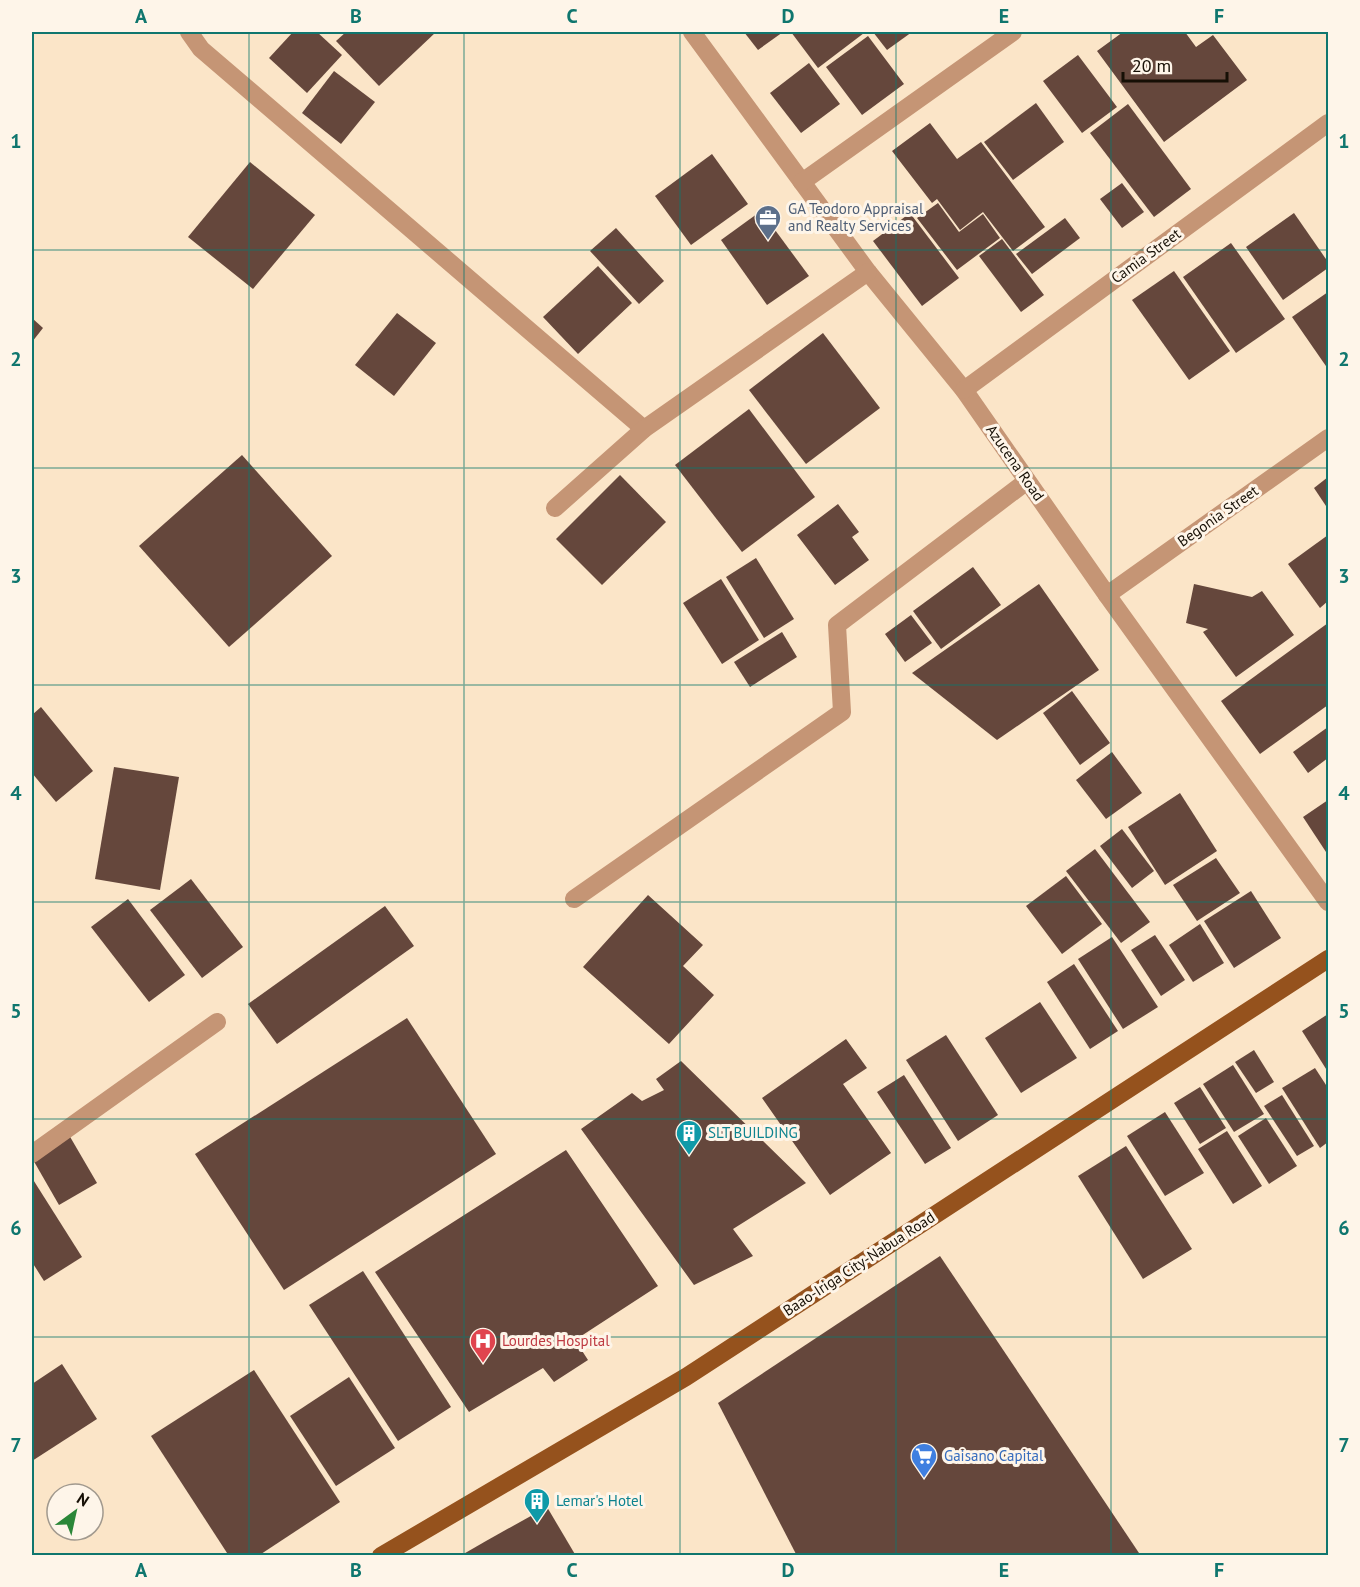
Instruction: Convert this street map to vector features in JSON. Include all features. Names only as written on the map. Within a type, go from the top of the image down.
[{"type":"main road","name":"Baao-Iriga City-Nabua Road","points":[[381,1556],[686,1377],[1329,959]]},
{"type":"street","points":[[189,32],[201,50],[644,429]]},
{"type":"street","name":"Azucena Road","points":[[692,32],[868,272],[964,390],[1107,595],[1329,902]]},
{"type":"street","points":[[802,182],[1013,32]]},
{"type":"street","name":"Camia Street","points":[[964,390],[1329,123]]},
{"type":"street","points":[[555,508],[644,429],[868,272]]},
{"type":"street","name":"Begonia Street","points":[[1107,595],[1329,438]]},
{"type":"street","points":[[574,899],[842,712],[837,625],[1027,481]]},
{"type":"street","points":[[32,1154],[217,1022]]},
{"type":"building","points":[[293,32],[317,32],[342,55],[307,93],[269,58]]},
{"type":"building","points":[[346,32],[436,32],[379,86],[336,41]]},
{"type":"building","points":[[744,32],[783,32],[758,50]]},
{"type":"building","points":[[791,32],[863,32],[864,33],[818,68]]},
{"type":"building","points":[[873,32],[912,32],[887,50]]},
{"type":"building","points":[[1123,32],[1185,32],[1196,47],[1213,35],[1247,80],[1164,142],[1097,51]]},
{"type":"building","points":[[868,36],[904,84],[862,115],[826,67]]},
{"type":"building","points":[[1078,55],[1117,107],[1082,133],[1043,81]]},
{"type":"building","points":[[809,63],[840,104],[801,133],[770,93]]},
{"type":"building","points":[[334,71],[375,102],[341,144],[302,113]]},
{"type":"building","points":[[1036,103],[1064,142],[1013,180],[984,142]]},
{"type":"building","points":[[1128,104],[1191,189],[1154,217],[1090,133]]},
{"type":"building","points":[[930,123],[957,159],[981,142],[1045,227],[1013,251],[983,212],[960,230],[937,199],[932,203],[892,151]]},
{"type":"building","points":[[712,154],[748,204],[691,245],[655,196]]},
{"type":"building","points":[[250,162],[315,215],[253,289],[188,237]]},
{"type":"building","points":[[1122,183],[1144,212],[1122,228],[1100,199]]},
{"type":"building","points":[[938,203],[959,232],[983,214],[1000,238],[957,270],[917,218]]},
{"type":"building","points":[[761,211],[809,276],[767,305],[721,240]]},
{"type":"building","points":[[910,213],[959,278],[922,306],[873,241]]},
{"type":"building","points":[[1294,213],[1328,262],[1328,268],[1283,300],[1246,247]]},
{"type":"building","points":[[1065,218],[1080,238],[1032,274],[1016,254]]},
{"type":"building","points":[[616,228],[664,281],[639,304],[590,251]]},
{"type":"building","points":[[1002,239],[1044,295],[1021,312],[979,256]]},
{"type":"building","points":[[1231,243],[1285,319],[1236,353],[1183,277]]},
{"type":"building","points":[[598,266],[632,303],[578,354],[543,317]]},
{"type":"building","points":[[1174,271],[1230,351],[1189,380],[1132,300]]},
{"type":"building","points":[[1328,292],[1328,369],[1292,317]]},
{"type":"building","points":[[397,313],[436,343],[394,396],[355,365]]},
{"type":"building","points":[[32,318],[43,328],[32,342]]},
{"type":"building","points":[[823,333],[880,408],[806,464],[749,390]]},
{"type":"building","points":[[749,409],[815,497],[742,552],[675,465]]},
{"type":"building","points":[[242,455],[332,556],[229,647],[139,546]]},
{"type":"building","points":[[620,475],[666,522],[602,585],[556,539]]},
{"type":"building","points":[[1328,477],[1328,509],[1314,488]]},
{"type":"building","points":[[838,504],[859,532],[852,537],[869,560],[835,585],[797,535]]},
{"type":"building","points":[[1328,535],[1328,601],[1320,608],[1288,564]]},
{"type":"building","points":[[756,558],[794,619],[764,638],[726,577]]},
{"type":"building","points":[[973,567],[1001,605],[941,649],[913,611]]},
{"type":"building","points":[[721,579],[759,640],[722,664],[683,603]]},
{"type":"building","points":[[1039,584],[1099,670],[997,740],[912,673]]},
{"type":"building","points":[[1194,584],[1252,597],[1262,591],[1294,635],[1236,677],[1203,632],[1208,629],[1186,623]]},
{"type":"building","points":[[911,615],[932,643],[905,662],[885,634]]},
{"type":"building","points":[[1328,623],[1328,705],[1260,754],[1221,701]]},
{"type":"building","points":[[782,632],[797,657],[750,687],[734,662]]},
{"type":"building","points":[[1072,691],[1110,743],[1080,765],[1043,713]]},
{"type":"building","points":[[41,707],[93,771],[56,802],[32,773],[32,715]]},
{"type":"building","points":[[1328,727],[1328,758],[1308,773],[1293,752]]},
{"type":"building","points":[[1112,752],[1142,793],[1106,819],[1076,780]]},
{"type":"building","points":[[114,767],[179,777],[160,890],[95,879]]},
{"type":"building","points":[[1180,793],[1217,851],[1165,885],[1128,827]]},
{"type":"building","points":[[1328,800],[1328,855],[1303,817]]},
{"type":"building","points":[[1122,829],[1154,871],[1132,888],[1100,846]]},
{"type":"building","points":[[1095,849],[1150,922],[1121,943],[1066,871]]},
{"type":"building","points":[[1216,858],[1240,893],[1197,921],[1173,885]]},
{"type":"building","points":[[1066,876],[1102,924],[1062,954],[1026,906]]},
{"type":"building","points":[[191,879],[243,947],[202,978],[150,910]]},
{"type":"building","points":[[1251,891],[1281,938],[1234,968],[1204,921]]},
{"type":"building","points":[[648,895],[703,945],[683,966],[714,995],[669,1044],[583,967]]},
{"type":"building","points":[[128,899],[185,975],[149,1002],[91,927]]},
{"type":"building","points":[[385,906],[414,946],[277,1044],[248,1004]]},
{"type":"building","points":[[1200,924],[1224,963],[1193,982],[1169,945]]},
{"type":"building","points":[[1155,935],[1185,980],[1161,996],[1131,950]]},
{"type":"building","points":[[1112,937],[1158,1007],[1123,1029],[1078,959]]},
{"type":"building","points":[[1074,964],[1118,1031],[1090,1049],[1047,982]]},
{"type":"building","points":[[1040,1002],[1077,1058],[1021,1093],[985,1038]]},
{"type":"building","points":[[1328,1014],[1328,1072],[1302,1031]]},
{"type":"building","points":[[407,1018],[496,1154],[284,1290],[195,1154]]},
{"type":"building","points":[[946,1035],[998,1115],[958,1141],[906,1060]]},
{"type":"building","points":[[846,1039],[867,1068],[843,1084],[891,1153],[830,1195],[762,1098]]},
{"type":"building","points":[[1254,1050],[1274,1082],[1256,1093],[1235,1062]]},
{"type":"building","name":"SLT BUILDING","points":[[681,1061],[806,1183],[733,1229],[753,1256],[694,1285],[581,1129],[632,1093],[642,1101],[664,1090],[656,1079]]},
{"type":"building","points":[[1233,1065],[1264,1114],[1234,1132],[1203,1084]]},
{"type":"building","points":[[1315,1068],[1328,1088],[1328,1142],[1320,1148],[1282,1088]]},
{"type":"building","points":[[904,1075],[951,1148],[925,1164],[877,1092]]},
{"type":"building","points":[[1200,1087],[1226,1128],[1200,1144],[1174,1103]]},
{"type":"building","points":[[1282,1095],[1314,1146],[1297,1156],[1264,1106]]},
{"type":"building","points":[[1165,1112],[1204,1173],[1165,1196],[1127,1136]]},
{"type":"building","points":[[1266,1118],[1297,1166],[1269,1184],[1238,1136]]},
{"type":"building","points":[[1227,1131],[1262,1186],[1233,1204],[1198,1149]]},
{"type":"building","points":[[69,1135],[97,1183],[59,1205],[32,1158]]},
{"type":"building","points":[[1126,1146],[1192,1249],[1143,1279],[1078,1176]]},
{"type":"building","name":"Lourdes Hospital","points":[[566,1150],[658,1286],[575,1340],[588,1360],[554,1382],[543,1368],[469,1412],[375,1272]]},
{"type":"building","points":[[32,1178],[82,1257],[44,1281],[32,1262]]},
{"type":"building","name":"Gaisano Capital","points":[[940,1256],[1141,1556],[797,1556],[718,1403]]},
{"type":"building","points":[[363,1271],[451,1407],[398,1441],[309,1305]]},
{"type":"building","points":[[62,1364],[97,1419],[32,1461],[32,1384]]},
{"type":"building","points":[[254,1370],[340,1502],[258,1556],[229,1556],[151,1436]]},
{"type":"building","points":[[349,1377],[395,1448],[336,1486],[290,1416]]},
{"type":"building","name":"Lemar's Hotel","points":[[547,1507],[576,1556],[460,1556],[486,1541]]},
{"type":"place","name":"GA Teodoro Appraisal and Realty Services","points":[[768,241]]},
{"type":"place","name":"SLT BUILDING","points":[[689,1156]]},
{"type":"place","name":"Lourdes Hospital","points":[[483,1364]]},
{"type":"place","name":"Gaisano Capital","points":[[924,1479]]},
{"type":"place","name":"Lemar's Hotel","points":[[537,1524]]}]
